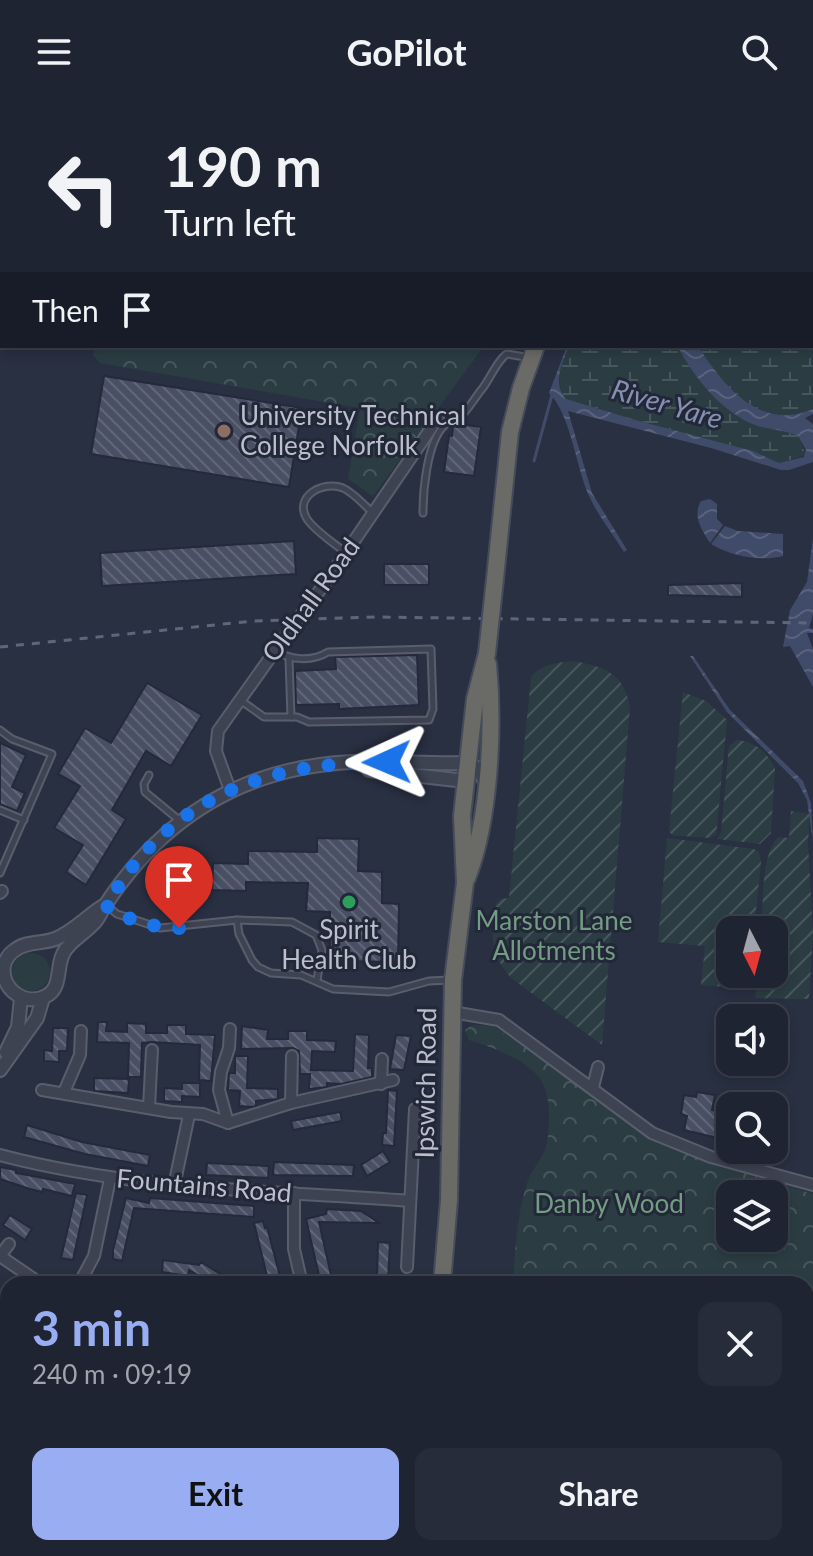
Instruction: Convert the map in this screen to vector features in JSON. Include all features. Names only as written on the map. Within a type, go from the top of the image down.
[{"type":"highway","name":"Ipswich Road","points":[[465,883],[475,857],[475,699],[487,653],[503,483],[510,432],[534,352]]},
{"type":"highway","name":"Ipswich Road","points":[[443,1276],[449,1200],[453,980],[465,883],[462,855],[465,781],[477,772],[484,701],[490,677],[487,653]]},
{"type":"street","name":"Oldhall Road","points":[[230,790],[221,770],[215,740],[218,731],[346,554],[438,418]]},
{"type":"street","points":[[0,1068],[37,1018],[43,998],[57,984],[58,966],[65,949],[96,922],[134,865],[180,821],[230,790],[257,778],[307,767],[349,762],[477,772]]},
{"type":"street","points":[[307,767],[386,770],[465,781]]},
{"type":"street","points":[[0,1068],[18,1027],[2,965],[16,949],[56,939],[105,905]]},
{"type":"street","points":[[34,943],[51,953],[58,966]]},
{"type":"street","points":[[10,993],[43,998]]},
{"type":"street","points":[[452,1012],[499,1020],[632,1118],[666,1139],[711,1157],[813,1185]]},
{"type":"street","points":[[228,1123],[219,1090],[230,1029]]},
{"type":"street","points":[[64,1092],[80,1055],[81,1031]]},
{"type":"street","points":[[149,1107],[152,1050]]},
{"type":"street","points":[[381,1084],[382,1055]]},
{"type":"street","points":[[291,1103],[292,1056]]},
{"type":"street","points":[[593,1087],[598,1067]]},
{"type":"street","points":[[42,1090],[189,1115],[203,1114],[228,1123],[291,1103],[398,1080]]},
{"type":"street","points":[[407,1267],[415,1109]]},
{"type":"street","points":[[174,1186],[189,1115]]},
{"type":"street","name":"Fountains Road","points":[[0,1155],[55,1170],[110,1179],[410,1201]]},
{"type":"street","points":[[86,1276],[94,1256],[110,1179]]},
{"type":"street","points":[[294,1193],[294,1249],[300,1276]]},
{"type":"street","points":[[9,1244],[0,1256],[29,1276]]},
{"type":"lane","points":[[423,513],[424,480],[435,439],[441,429],[449,420],[459,418],[496,372],[501,357],[534,352]]},
{"type":"lane","points":[[346,554],[309,522],[304,506],[307,498],[314,490],[323,487],[342,487],[373,513]]},
{"type":"lane","points":[[239,700],[264,717],[291,717],[309,722],[429,720],[433,709],[431,649],[328,652],[320,657],[289,659],[275,651]]},
{"type":"lane","points":[[289,659],[291,717]]},
{"type":"lane","points":[[0,730],[12,739],[52,754],[0,873]]},
{"type":"lane","points":[[149,775],[144,784],[146,795],[180,821]]},
{"type":"lane","points":[[0,810],[24,820]]},
{"type":"lane","points":[[105,905],[117,914],[160,928],[237,920],[292,922],[316,935],[322,950],[317,980]]},
{"type":"lane","points":[[237,920],[239,934],[258,967],[271,973],[301,975],[333,989],[389,992],[429,981],[453,980]]},
{"type":"green space","points":[[94,348],[483,348],[373,496],[348,479],[360,408],[100,363],[93,355]]},
{"type":"green space","points":[[568,348],[678,348],[700,381],[720,402],[756,425],[798,436],[806,455],[779,463],[753,451],[566,399],[559,379]]},
{"type":"green space","points":[[699,348],[813,348],[813,409],[794,415],[760,410],[745,401],[719,376]]},
{"type":"green space","name":"Marston Lane Allotments","points":[[572,661],[611,673],[623,686],[630,707],[602,1045],[511,978],[499,960],[493,943],[496,904],[500,899],[509,898],[531,677],[544,667]]},
{"type":"green space","points":[[683,692],[706,701],[727,720],[716,835],[709,838],[672,835],[669,831]]},
{"type":"green space","points":[[737,740],[760,749],[775,769],[771,833],[760,844],[717,839],[721,832],[729,746]]},
{"type":"green space","points":[[791,811],[810,814],[808,843],[813,935],[809,999],[755,998],[756,988],[788,988],[788,916],[762,916],[768,856],[778,837],[789,838]]},
{"type":"green space","points":[[667,838],[759,852],[761,862],[755,916],[716,916],[716,986],[701,985],[705,946],[658,942]]},
{"type":"green space","points":[[31,953],[44,959],[50,972],[44,985],[31,991],[18,985],[12,972],[18,959]]},
{"type":"green space","name":"Danby Wood","points":[[472,1025],[493,1026],[557,1068],[603,1105],[658,1142],[767,1180],[716,1180],[716,1252],[788,1252],[788,1186],[813,1194],[813,1276],[514,1276],[524,1193],[547,1143],[548,1103],[542,1082],[529,1067],[469,1040],[465,1030]]},
{"type":"water","points":[[568,348],[559,380],[566,399],[753,451],[779,463],[804,457],[806,450],[798,436],[760,427],[742,419],[710,392],[678,348],[699,348],[732,390],[760,410],[794,415],[813,409],[813,414],[805,418],[813,424],[813,462],[781,470],[711,448],[568,411],[592,493],[627,550],[624,552],[590,498],[563,414],[549,393]]},
{"type":"water","points":[[710,499],[717,504],[717,519],[723,525],[710,543],[699,523],[697,512],[701,501]]},
{"type":"water","points":[[725,526],[738,531],[783,534],[783,556],[746,557],[711,544]]},
{"type":"water","points":[[813,538],[813,614],[809,628],[813,629],[813,633],[807,633],[813,649],[813,687],[790,646],[783,647],[790,610],[807,582]]},
{"type":"water","points":[[690,656],[693,656],[730,710],[803,781],[811,803],[813,843],[807,800],[798,783],[727,712]]},
{"type":"building","points":[[104,376],[302,408],[289,487],[91,454]]},
{"type":"building","points":[[453,426],[481,427],[474,476],[444,472],[449,435],[452,436]]},
{"type":"building","points":[[294,541],[296,574],[102,586],[100,553]]},
{"type":"building","points":[[384,564],[429,564],[429,585],[384,585]]},
{"type":"building","points":[[742,583],[742,597],[668,595],[668,585]]},
{"type":"building","points":[[417,655],[419,705],[339,709],[339,704],[296,705],[295,671],[336,669],[335,657]]},
{"type":"building","points":[[147,683],[202,715],[171,766],[146,751],[112,810],[126,819],[86,885],[66,872],[83,845],[54,828],[80,786],[58,774],[85,728],[111,743]]},
{"type":"building","points":[[0,743],[26,755],[12,787],[25,793],[17,811],[0,804]]},
{"type":"building","points":[[317,838],[359,839],[358,871],[382,872],[382,903],[399,904],[398,962],[330,961],[330,912],[306,911],[308,883],[246,882],[246,891],[212,890],[213,863],[248,864],[248,851],[317,852]]},
{"type":"building","points":[[98,1022],[107,1022],[106,1031],[127,1032],[127,1023],[146,1024],[146,1033],[167,1033],[167,1025],[186,1025],[186,1034],[215,1035],[211,1081],[199,1080],[200,1045],[152,1042],[142,1043],[141,1077],[128,1077],[129,1043],[97,1042]]},
{"type":"building","points":[[242,1026],[268,1030],[267,1039],[288,1039],[288,1031],[307,1031],[307,1040],[336,1041],[335,1052],[312,1051],[311,1070],[353,1071],[355,1034],[369,1035],[368,1068],[372,1068],[372,1077],[341,1084],[327,1083],[327,1087],[309,1089],[310,1074],[300,1074],[299,1051],[293,1048],[241,1049]]},
{"type":"building","points":[[53,1028],[68,1028],[67,1051],[59,1051],[59,1062],[44,1061],[44,1050],[52,1051]]},
{"type":"building","points":[[396,1035],[411,1036],[404,1070],[390,1069]]},
{"type":"building","points":[[235,1056],[248,1056],[247,1088],[278,1089],[278,1099],[256,1101],[253,1107],[239,1106],[240,1091],[228,1090],[229,1073],[235,1073]]},
{"type":"building","points":[[94,1078],[129,1079],[128,1093],[94,1091]]},
{"type":"building","points":[[182,1083],[200,1083],[200,1097],[182,1096],[182,1102],[164,1101],[164,1088],[182,1089]]},
{"type":"building","points":[[388,1090],[397,1091],[394,1146],[382,1145],[383,1133],[386,1133]]},
{"type":"building","points":[[697,1092],[715,1095],[712,1110],[716,1111],[716,1138],[684,1130],[687,1116],[681,1114],[684,1095],[696,1097]]},
{"type":"building","points":[[340,1112],[342,1121],[293,1130],[291,1121]]},
{"type":"building","points":[[27,1125],[82,1142],[150,1155],[148,1166],[85,1154],[24,1137]]},
{"type":"building","points":[[383,1151],[390,1162],[367,1176],[361,1165]]},
{"type":"building","points":[[274,1162],[354,1165],[353,1176],[273,1175]]},
{"type":"building","points":[[207,1163],[269,1166],[268,1178],[206,1175]]},
{"type":"building","points":[[0,1167],[75,1184],[72,1196],[43,1189],[42,1192],[0,1179]]},
{"type":"building","points":[[76,1193],[87,1195],[73,1260],[61,1258]]},
{"type":"building","points":[[126,1198],[149,1203],[150,1198],[254,1206],[254,1217],[134,1208],[122,1261],[113,1259],[113,1250]]},
{"type":"building","points":[[327,1209],[361,1211],[379,1223],[319,1222],[331,1276],[319,1276],[306,1219],[326,1214]]},
{"type":"building","points":[[10,1215],[32,1229],[25,1240],[3,1225]]},
{"type":"building","points":[[263,1221],[267,1227],[280,1276],[267,1276],[254,1223]]},
{"type":"building","points":[[378,1242],[390,1243],[388,1276],[377,1276]]},
{"type":"building","points":[[163,1260],[199,1265],[201,1262],[222,1275],[199,1276],[189,1270],[188,1276],[162,1272]]},
{"type":"waterway","points":[[534,461],[552,395]]},
{"type":"railway","points":[[0,647],[253,621],[376,617],[813,623]]},
{"type":"place","name":"University Technical College Norfolk","points":[[224,431]]},
{"type":"place","name":"Spirit Health Club","points":[[349,902]]},
{"type":"route","points":[[179,928],[160,928],[117,914],[105,905],[134,865],[180,821],[230,790],[257,778],[307,767],[387,762]]},
{"type":"water label","name":"River Yare","points":[[667,404]]}]
